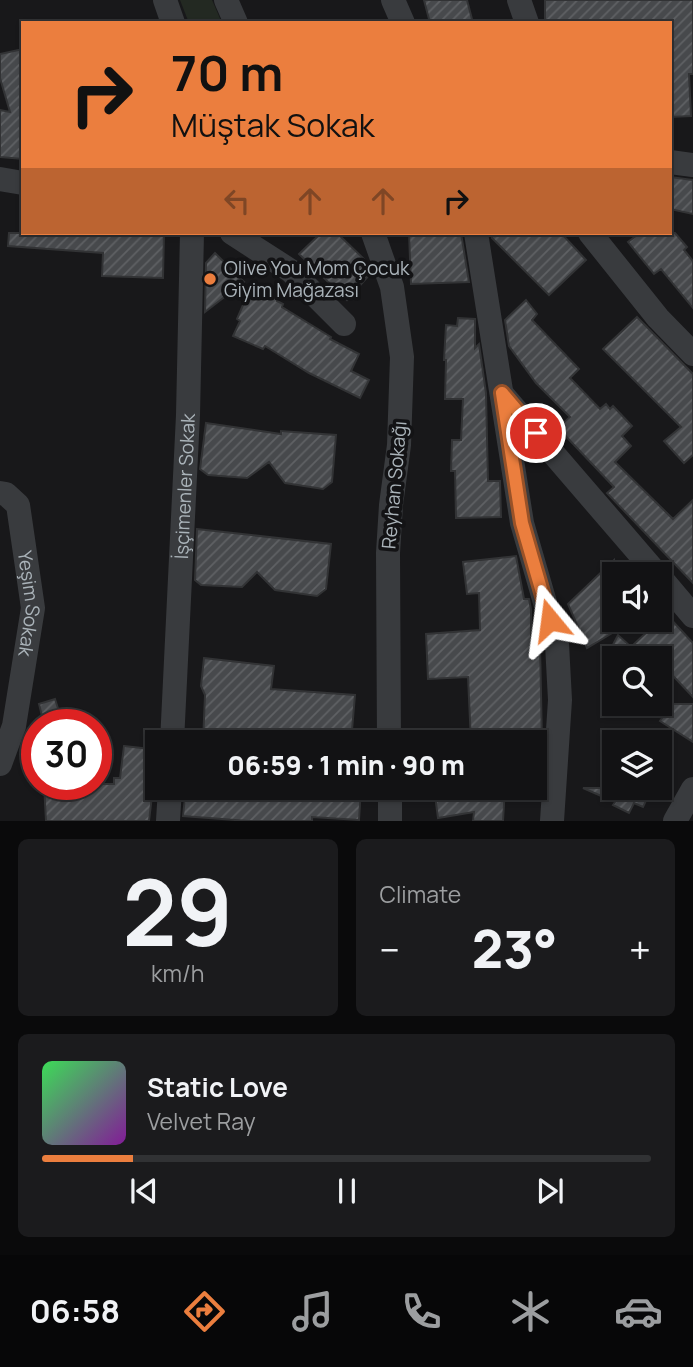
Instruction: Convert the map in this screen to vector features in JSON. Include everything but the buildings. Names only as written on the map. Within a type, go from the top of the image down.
[{"type":"street","points":[[165,0],[172,21]]},
{"type":"street","points":[[226,0],[235,21]]},
{"type":"street","points":[[393,0],[402,21]]},
{"type":"street","points":[[519,0],[526,21]]},
{"type":"street","points":[[672,162],[693,165]]},
{"type":"street","points":[[0,179],[21,183]]},
{"type":"street","name":"İşçimenler Sokak","points":[[173,730],[188,415],[192,235]]},
{"type":"street","points":[[235,235],[291,271],[344,324]]},
{"type":"street","name":"Reyhan Sokağı","points":[[375,235],[392,287],[402,357],[399,445],[388,554],[390,730]]},
{"type":"street","points":[[476,235],[522,523],[557,644],[560,700],[552,821]]},
{"type":"street","points":[[592,235],[658,318],[693,354]]},
{"type":"street","points":[[502,393],[646,562]]},
{"type":"street","name":"Yeşim Sokak","points":[[0,494],[6,494],[18,505],[33,608],[14,726],[0,764]]},
{"type":"street","points":[[672,592],[693,616]]},
{"type":"street","points":[[675,821],[693,789]]},
{"type":"street","points":[[168,821],[169,800]]},
{"type":"street","points":[[390,800],[390,821]]},
{"type":"shaded area","points":[[180,0],[212,0],[221,21],[188,21]]},
{"type":"place","name":"Olive You Mom Çocuk Giyim Mağazası","points":[[210,279]]},
{"type":"route","points":[[536,433],[502,393],[522,523],[550,620]]}]
